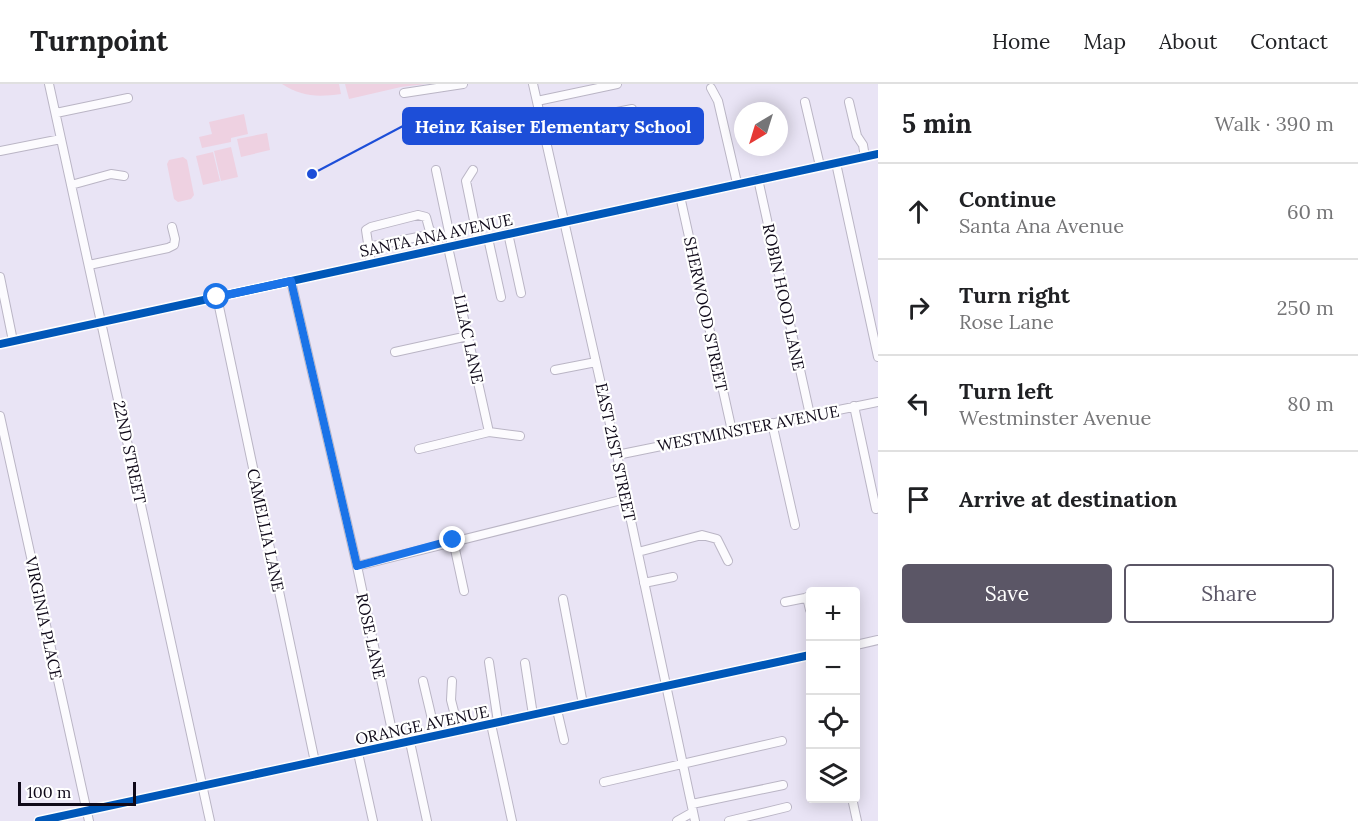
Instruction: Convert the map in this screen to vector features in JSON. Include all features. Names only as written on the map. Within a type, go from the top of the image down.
[{"type":"street","name":"22ND STREET","points":[[50,84],[210,821]]},
{"type":"street","points":[[404,93],[463,84]]},
{"type":"street","name":"EAST 21ST STREET","points":[[533,84],[617,454],[695,821]]},
{"type":"street","points":[[537,102],[617,84]]},
{"type":"street","points":[[711,88],[718,101],[737,183]]},
{"type":"street","points":[[56,113],[128,98]]},
{"type":"street","points":[[805,102],[820,166]]},
{"type":"street","points":[[849,102],[857,136],[863,145],[865,156]]},
{"type":"street","points":[[543,126],[632,109]]},
{"type":"street","points":[[429,130],[501,116],[523,117],[540,114]]},
{"type":"street","points":[[0,151],[62,139]]},
{"type":"street","name":"SANTA ANA AVENUE","points":[[0,344],[878,154]]},
{"type":"street","points":[[836,163],[878,357]]},
{"type":"street","name":"LILAC LANE","points":[[436,170],[447,247],[489,432]]},
{"type":"street","points":[[472,170],[466,181],[478,240]]},
{"type":"street","points":[[72,185],[111,174],[124,176]]},
{"type":"street","name":"ROBIN HOOD LANE","points":[[758,179],[810,415]]},
{"type":"street","name":"SHERWOOD STREET","points":[[680,196],[732,431]]},
{"type":"street","points":[[371,264],[366,230],[418,215],[426,217],[433,234],[447,247]]},
{"type":"street","points":[[89,265],[168,248],[174,245],[172,227]]},
{"type":"street","points":[[508,233],[521,292]]},
{"type":"street","points":[[368,247],[433,234]]},
{"type":"street","points":[[488,238],[501,297]]},
{"type":"street","points":[[0,277],[13,341]]},
{"type":"street","name":"ROSE LANE","points":[[291,281],[357,566],[394,745]]},
{"type":"street","name":"CAMELLIA LANE","points":[[217,297],[315,762]]},
{"type":"street","points":[[395,352],[468,336]]},
{"type":"street","points":[[555,370],[596,362]]},
{"type":"street","name":"WESTMINSTER AVENUE","points":[[617,454],[878,402]]},
{"type":"street","points":[[854,406],[876,509]]},
{"type":"street","name":"VIRGINIA PLACE","points":[[0,416],[88,821]]},
{"type":"street","points":[[772,423],[795,525]]},
{"type":"street","points":[[420,449],[489,432],[520,436]]},
{"type":"street","points":[[357,566],[453,540],[626,499]]},
{"type":"street","points":[[638,552],[702,535],[717,539],[728,561]]},
{"type":"street","points":[[453,540],[464,591]]},
{"type":"street","points":[[644,583],[673,577]]},
{"type":"street","points":[[785,602],[806,598]]},
{"type":"street","points":[[563,600],[583,704]]},
{"type":"street","points":[[860,644],[878,640]]},
{"type":"street","name":"ORANGE AVENUE","points":[[39,821],[806,656]]},
{"type":"street","points":[[489,662],[495,723],[512,821]]},
{"type":"street","points":[[525,663],[534,715]]},
{"type":"street","points":[[423,681],[436,736]]},
{"type":"street","points":[[452,681],[451,700],[459,731]]},
{"type":"street","points":[[556,710],[564,740]]},
{"type":"street","points":[[604,782],[782,741]]},
{"type":"street","points":[[410,742],[427,821]]},
{"type":"street","points":[[358,753],[373,821]]},
{"type":"street","points":[[677,821],[692,808],[783,785]]},
{"type":"street","points":[[853,803],[857,821]]},
{"type":"street","points":[[729,821],[788,807]]},
{"type":"shaded area","points":[[282,84],[339,84],[341,94],[310,95]]},
{"type":"shaded area","points":[[345,84],[426,84],[401,87],[349,99]]},
{"type":"shaded area","points":[[244,114],[248,134],[231,138],[231,142],[202,148],[199,137],[212,134],[209,122]]},
{"type":"shaded area","points":[[267,133],[270,150],[241,157],[237,139]]},
{"type":"shaded area","points":[[231,147],[238,177],[221,181],[214,151]]},
{"type":"shaded area","points":[[213,152],[220,181],[203,185],[196,156]]},
{"type":"shaded area","points":[[183,157],[187,160],[194,195],[191,199],[178,202],[174,199],[167,164],[169,160]]},
{"type":"cycle path","points":[[0,344],[878,154]]},
{"type":"cycle path","points":[[39,821],[806,656]]},
{"type":"place","name":"Heinz Kaiser Elementary School","points":[[312,174]]},
{"type":"route","points":[[217,297],[291,281],[357,566],[453,540]]}]
